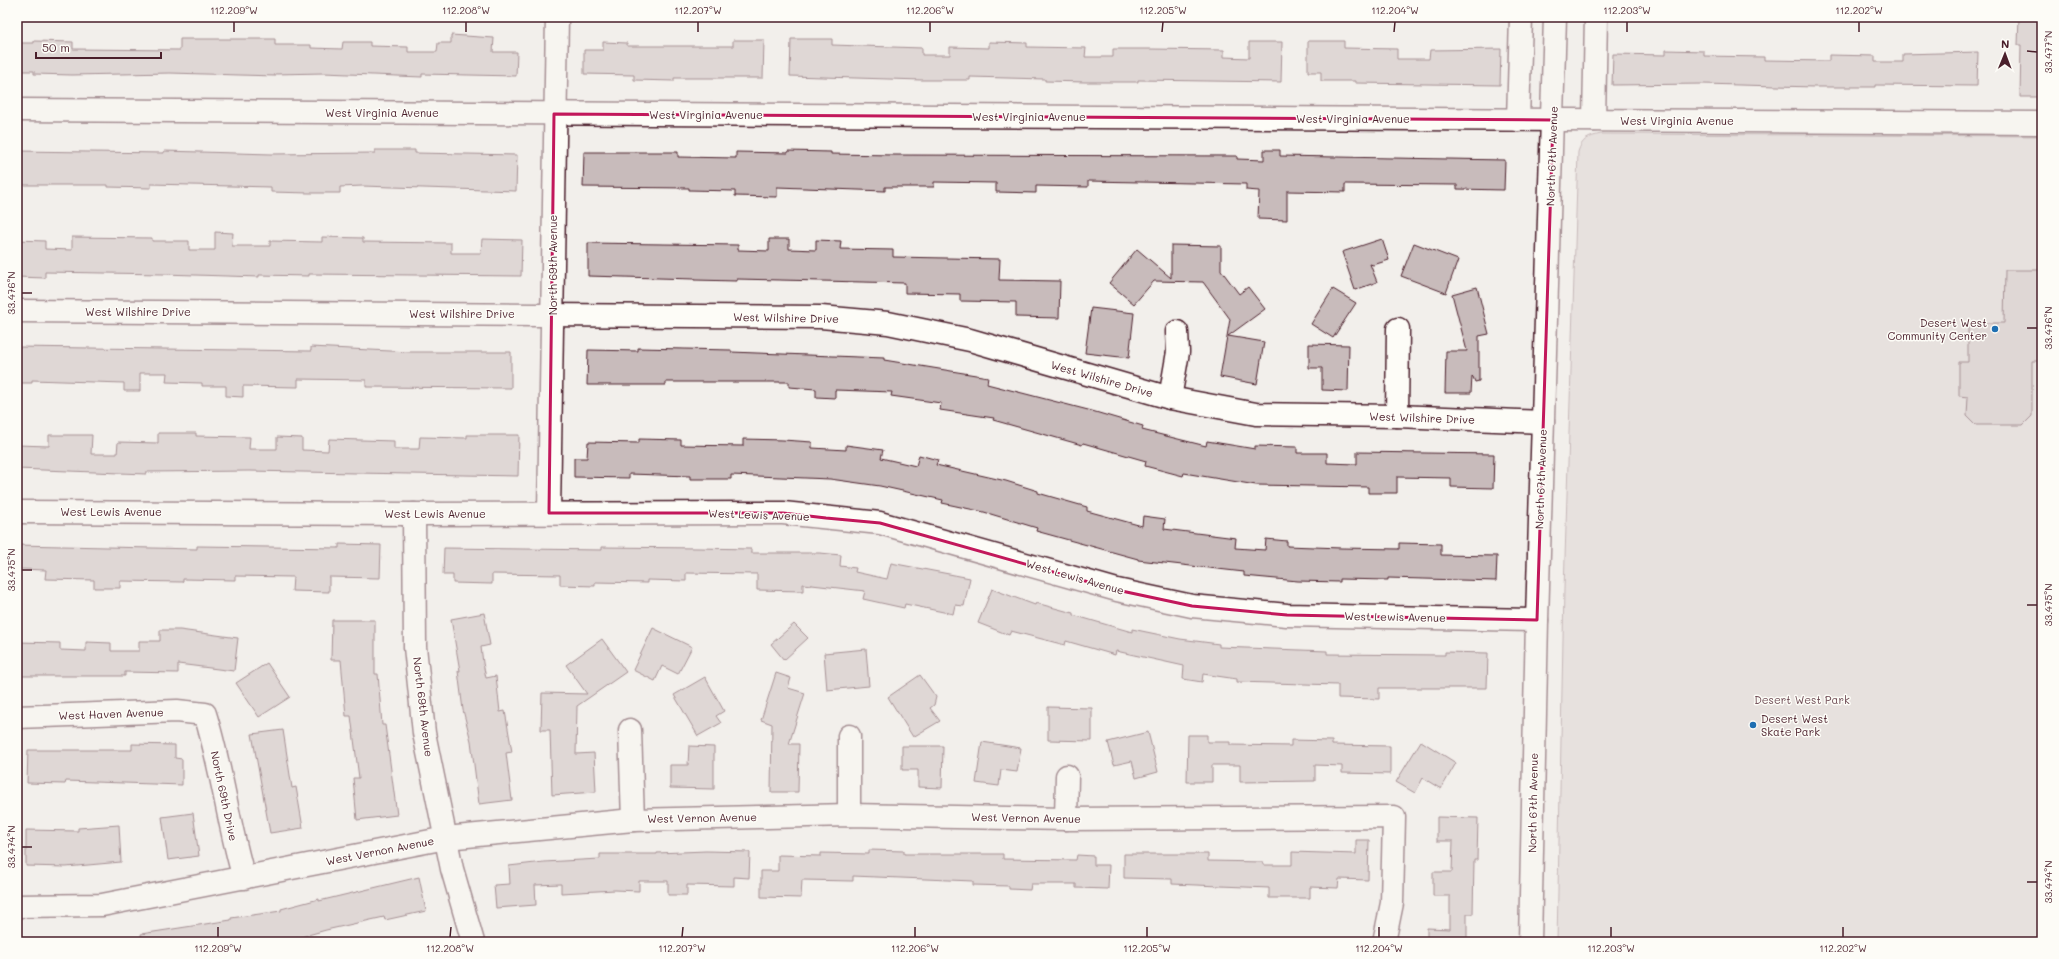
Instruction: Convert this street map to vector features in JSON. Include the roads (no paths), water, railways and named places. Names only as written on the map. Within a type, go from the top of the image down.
[{"type":"street","name":"North 69th Avenue","points":[[549,513],[553,314],[554,114],[557,17]]},
{"type":"street","points":[[1518,120],[1521,17]]},
{"type":"street","name":"North 67th Avenue","points":[[1530,942],[1537,620],[1555,17]]},
{"type":"street","points":[[1594,120],[1596,17]]},
{"type":"street","name":"West Virginia Avenue","points":[[17,110],[2042,123]]},
{"type":"street","name":"West Wilshire Drive","points":[[17,311],[821,317],[888,323],[970,340],[1170,398],[1256,414],[1397,416],[1543,422]]},
{"type":"street","points":[[1397,416],[1398,329]]},
{"type":"street","points":[[1170,398],[1178,352],[1177,332]]},
{"type":"street","name":"West Lewis Avenue","points":[[17,512],[414,514],[783,513],[880,523],[1117,590],[1192,606],[1287,615],[1537,620]]},
{"type":"street","name":"North 69th Avenue","points":[[414,514],[415,647],[424,733],[452,869],[473,942]]},
{"type":"street","name":"West Haven Avenue","points":[[17,717],[177,711],[205,714]]},
{"type":"street","name":"North 69th Drive","points":[[205,714],[212,736],[233,842],[244,878]]},
{"type":"street","points":[[630,730],[633,820]]},
{"type":"street","points":[[849,736],[849,815]]},
{"type":"street","points":[[1066,776],[1066,819]]},
{"type":"street","name":"West Vernon Avenue","points":[[17,906],[102,905],[446,838],[633,820],[849,815],[1066,819],[1394,817],[1392,903],[1384,942]]},
{"type":"place","name":"Desert West Community Center","points":[[1995,329]]},
{"type":"place","name":"Desert West Skate Park","points":[[1753,725]]},
{"type":"park label","name":"Desert West Park","points":[[1802,700]]}]
